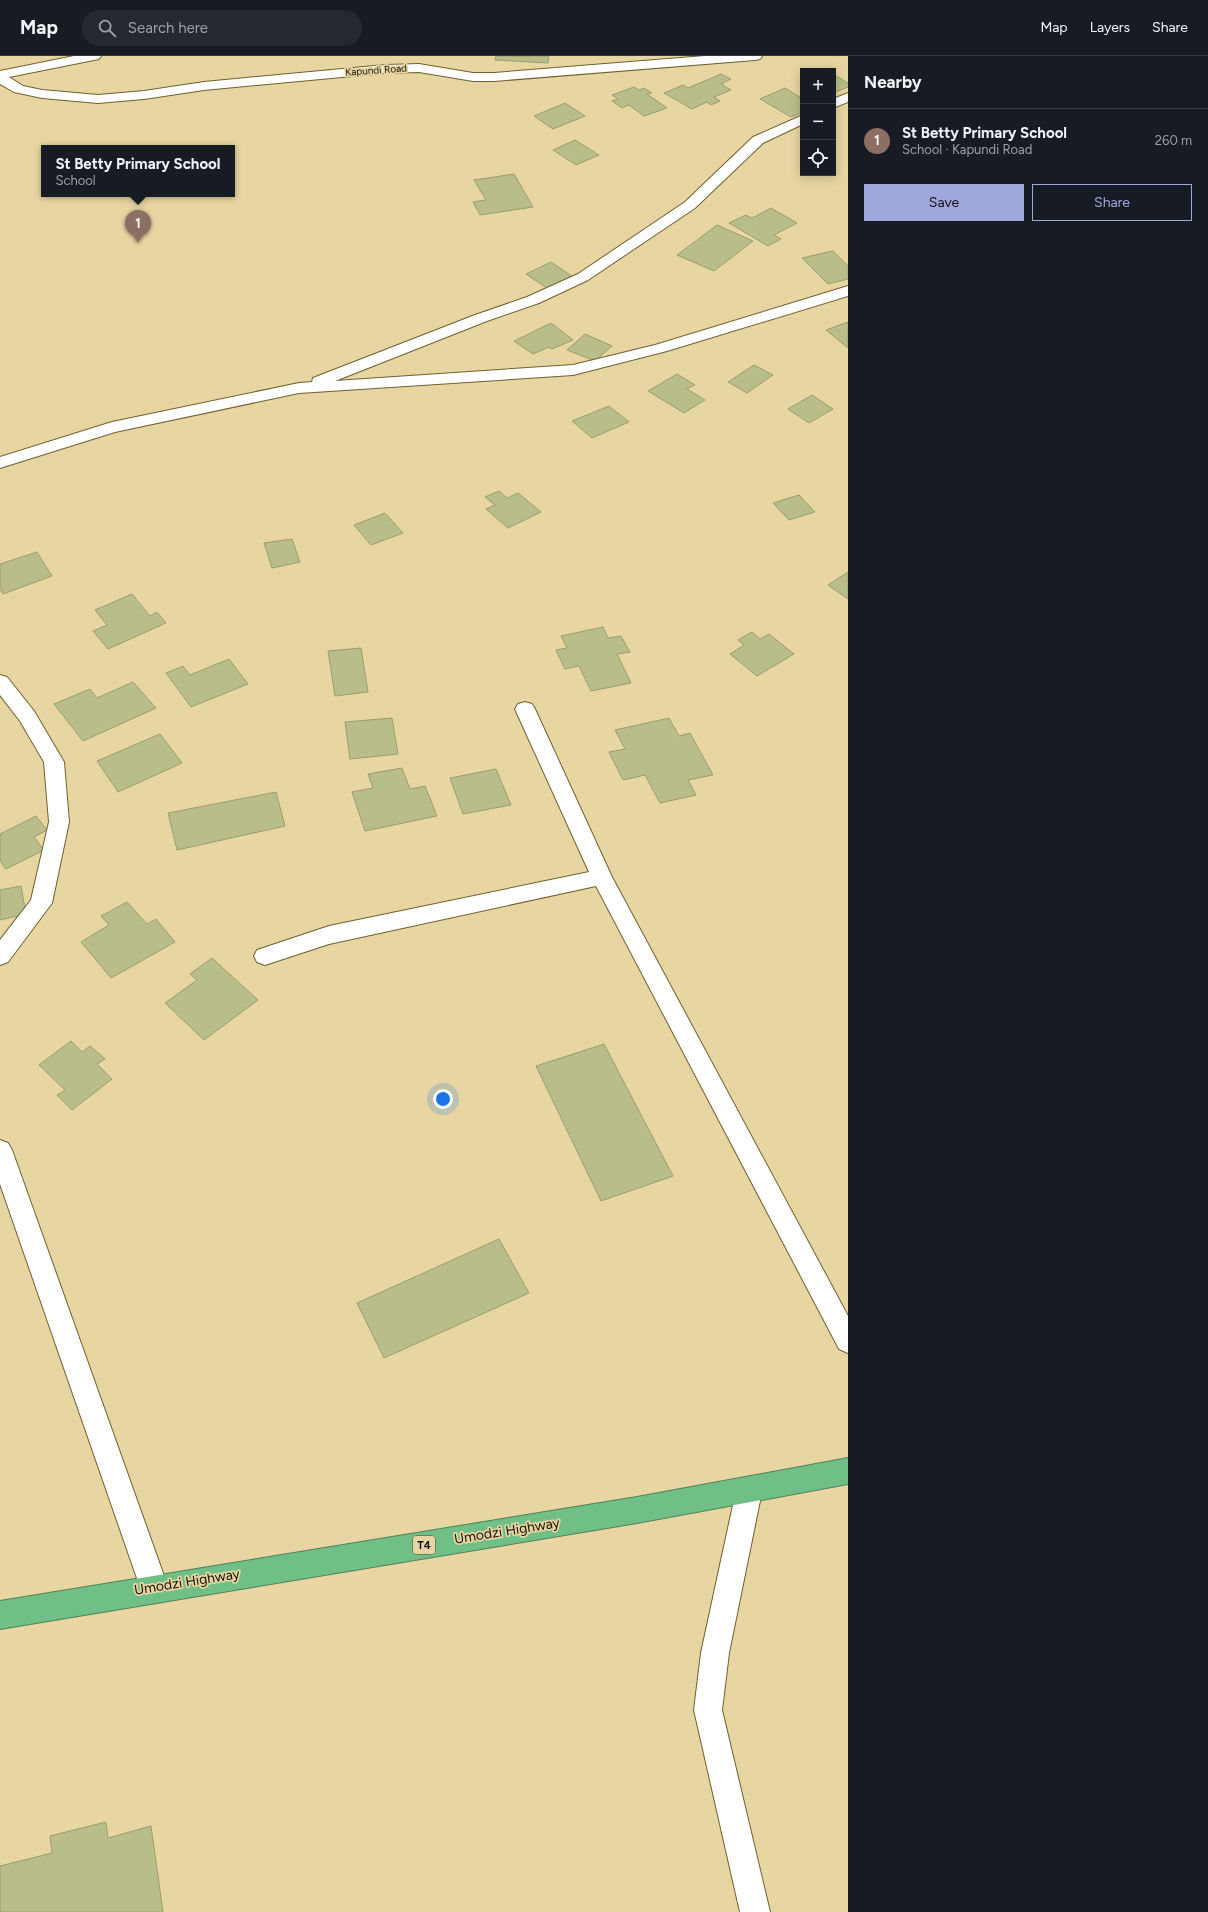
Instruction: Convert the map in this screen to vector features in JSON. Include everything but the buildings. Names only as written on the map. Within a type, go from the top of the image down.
[{"type":"highway","name":"Umodzi Highway","points":[[0,1615],[154,1587],[454,1540],[749,1491],[848,1472]]},
{"type":"street","points":[[0,77],[94,56]]},
{"type":"street","name":"Kapundi Road","points":[[0,77],[19,88],[42,94],[98,99],[144,95],[204,86],[385,69],[453,67],[473,77],[494,77],[755,56]]},
{"type":"street","points":[[836,103],[848,97]]},
{"type":"street","points":[[299,388],[533,300],[583,277],[690,205],[758,140],[800,119]]},
{"type":"street","points":[[0,463],[23,454],[112,427],[299,388],[573,370],[661,348],[848,291]]},
{"type":"street","points":[[0,682],[27,716],[54,762],[59,822],[41,903],[0,956]]},
{"type":"street","points":[[525,709],[602,877],[848,1341]]},
{"type":"street","points":[[265,956],[329,934],[602,877]]},
{"type":"street","points":[[0,1150],[154,1587]]},
{"type":"street","points":[[749,1491],[715,1653],[708,1710],[755,1912]]},
{"type":"place","name":"St Betty Primary School","points":[[138,243]]}]
